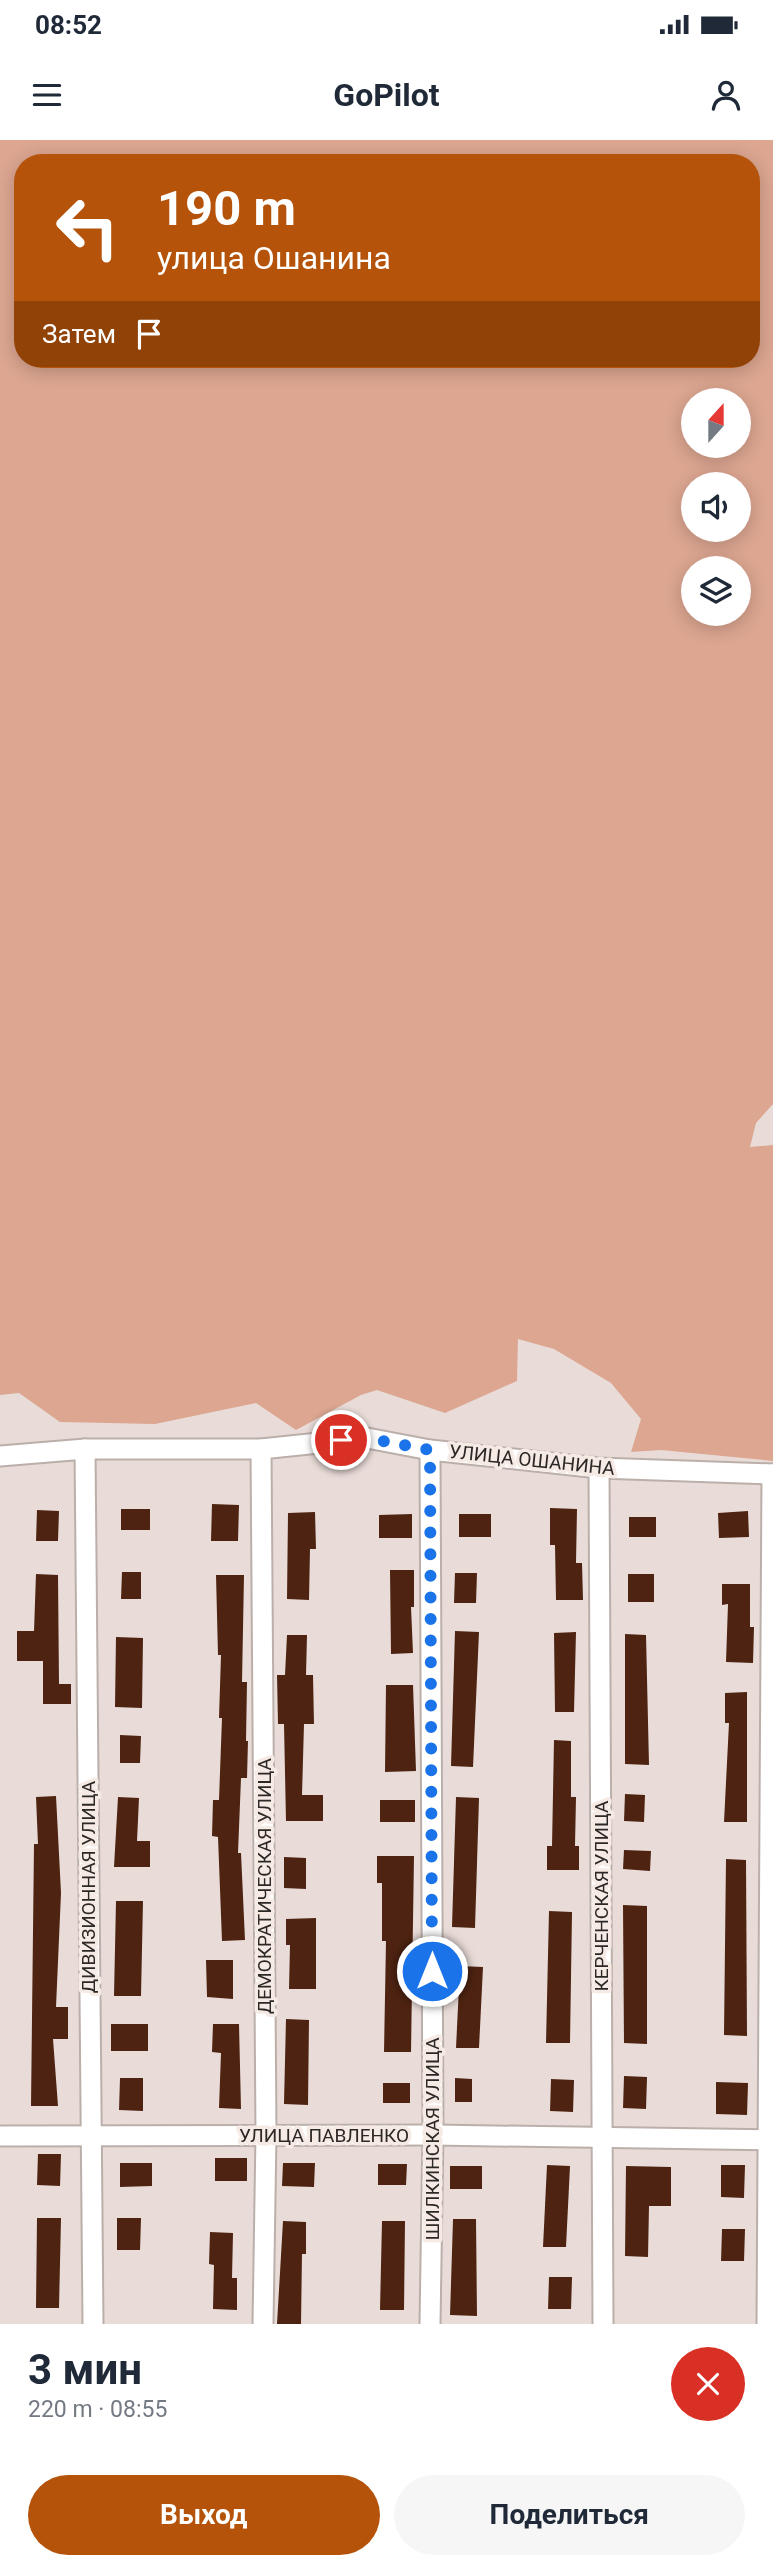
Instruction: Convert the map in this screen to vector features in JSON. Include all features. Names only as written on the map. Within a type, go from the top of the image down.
[{"type":"street","name":"УЛИЦА ОШАНИНА","points":[[0,1456],[85,1449],[261,1449],[367,1438],[430,1450],[599,1468],[773,1474]]},
{"type":"street","name":"ДИВИЗИОННАЯ УЛИЦА","points":[[85,1449],[93,2324]]},
{"type":"street","name":"ДЕМОКРАТИЧЕСКАЯ УЛИЦА","points":[[261,1449],[266,2134],[263,2324]]},
{"type":"street","name":"ШИЛКИНСКАЯ УЛИЦА","points":[[430,1450],[433,2135],[430,2324]]},
{"type":"street","name":"КЕРЧЕНСКАЯ УЛИЦА","points":[[599,1468],[603,2324]]},
{"type":"street","points":[[767,2324],[773,1474]]},
{"type":"street","name":"УЛИЦА ПАВЛЕНКО","points":[[0,2136],[266,2134],[770,2140]]},
{"type":"shaded area","points":[[0,140],[773,140],[773,1104],[756,1123],[750,1147],[773,1145],[773,1461],[661,1450],[631,1452],[641,1419],[611,1383],[554,1349],[518,1339],[517,1381],[445,1413],[377,1390],[361,1395],[296,1430],[256,1403],[155,1424],[60,1422],[19,1393],[0,1395]]},
{"type":"building","points":[[212,1504],[239,1505],[238,1541],[211,1541]]},
{"type":"building","points":[[550,1508],[577,1509],[576,1563],[582,1563],[583,1600],[556,1600],[555,1545],[550,1545]]},
{"type":"building","points":[[121,1509],[150,1509],[150,1530],[121,1530]]},
{"type":"building","points":[[37,1510],[59,1511],[58,1541],[36,1541]]},
{"type":"building","points":[[748,1511],[749,1537],[719,1538],[718,1513]]},
{"type":"building","points":[[315,1512],[316,1549],[310,1549],[309,1600],[287,1599],[288,1513]]},
{"type":"building","points":[[412,1514],[412,1538],[379,1538],[379,1515]]},
{"type":"building","points":[[459,1514],[491,1514],[491,1537],[459,1537]]},
{"type":"building","points":[[629,1517],[656,1517],[656,1537],[629,1537]]},
{"type":"building","points":[[390,1570],[414,1570],[414,1607],[411,1607],[413,1653],[391,1654]]},
{"type":"building","points":[[122,1572],[141,1572],[141,1599],[121,1599]]},
{"type":"building","points":[[455,1573],[477,1573],[476,1603],[454,1603]]},
{"type":"building","points":[[36,1574],[58,1575],[59,1684],[71,1684],[71,1704],[43,1704],[43,1661],[17,1661],[17,1631],[34,1631]]},
{"type":"building","points":[[628,1574],[654,1574],[654,1602],[628,1602]]},
{"type":"building","points":[[216,1575],[244,1575],[242,1682],[247,1682],[248,1741],[247,1778],[241,1778],[238,1853],[241,1853],[245,1940],[222,1941],[218,1837],[212,1836],[213,1800],[219,1800],[222,1718],[219,1718],[221,1655],[218,1655]]},
{"type":"building","points":[[722,1584],[750,1584],[750,1627],[754,1627],[753,1663],[726,1662],[728,1604],[722,1605]]},
{"type":"building","points":[[455,1631],[479,1632],[473,1767],[451,1766]]},
{"type":"building","points":[[576,1632],[574,1712],[555,1712],[554,1633]]},
{"type":"building","points":[[625,1634],[646,1635],[649,1765],[625,1764]]},
{"type":"building","points":[[287,1635],[307,1635],[306,1675],[313,1675],[314,1724],[304,1724],[302,1795],[323,1795],[323,1821],[286,1821],[284,1724],[278,1724],[277,1675],[285,1675]]},
{"type":"building","points":[[116,1637],[143,1638],[142,1708],[115,1707]]},
{"type":"building","points":[[386,1685],[413,1685],[416,1771],[385,1772]]},
{"type":"building","points":[[747,1692],[747,1822],[724,1822],[729,1723],[725,1723],[725,1693]]},
{"type":"building","points":[[120,1735],[141,1736],[140,1763],[120,1763]]},
{"type":"building","points":[[554,1740],[571,1741],[571,1797],[576,1797],[575,1846],[579,1846],[579,1870],[547,1870],[547,1846],[552,1846]]},
{"type":"building","points":[[625,1794],[645,1795],[644,1822],[624,1821]]},
{"type":"building","points":[[56,1796],[61,1893],[56,2007],[68,2007],[68,2039],[53,2039],[58,2106],[31,2106],[34,1844],[38,1844],[36,1797]]},
{"type":"building","points":[[118,1797],[139,1798],[137,1841],[150,1841],[150,1867],[114,1867]]},
{"type":"building","points":[[456,1797],[479,1798],[475,1928],[452,1927]]},
{"type":"building","points":[[380,1800],[415,1800],[415,1822],[380,1822]]},
{"type":"building","points":[[624,1850],[651,1851],[650,1871],[623,1869]]},
{"type":"building","points":[[377,1856],[414,1856],[411,2052],[384,2052],[386,1941],[382,1941],[382,1883],[377,1883]]},
{"type":"building","points":[[284,1857],[306,1858],[306,1889],[284,1888]]},
{"type":"building","points":[[726,1859],[746,1860],[747,2036],[724,2035]]},
{"type":"building","points":[[116,1901],[143,1901],[141,1996],[114,1996]]},
{"type":"building","points":[[623,1905],[647,1906],[647,2044],[624,2043]]},
{"type":"building","points":[[549,1911],[572,1912],[570,2043],[546,2043]]},
{"type":"building","points":[[316,1918],[316,1989],[289,1989],[290,1945],[286,1945],[286,1919]]},
{"type":"building","points":[[206,1960],[233,1960],[233,1999],[207,1997]]},
{"type":"building","points":[[460,1966],[483,1967],[479,2048],[456,2048]]},
{"type":"building","points":[[286,2019],[309,2020],[308,2105],[284,2104]]},
{"type":"building","points":[[111,2024],[148,2024],[148,2051],[111,2051]]},
{"type":"building","points":[[213,2024],[239,2024],[241,2109],[219,2108],[221,2053],[212,2052]]},
{"type":"building","points":[[624,2076],[647,2077],[646,2109],[623,2108]]},
{"type":"building","points":[[120,2078],[143,2078],[143,2111],[119,2110]]},
{"type":"building","points":[[455,2078],[472,2079],[472,2102],[455,2102]]},
{"type":"building","points":[[551,2079],[574,2080],[573,2112],[550,2111]]},
{"type":"building","points":[[716,2082],[748,2083],[747,2115],[716,2114]]},
{"type":"building","points":[[383,2083],[410,2083],[410,2103],[383,2103]]},
{"type":"building","points":[[38,2154],[61,2154],[60,2186],[37,2185]]},
{"type":"building","points":[[215,2158],[247,2158],[247,2181],[215,2181]]},
{"type":"building","points":[[120,2163],[152,2163],[152,2186],[120,2187]]},
{"type":"building","points":[[283,2163],[315,2163],[314,2187],[282,2186]]},
{"type":"building","points":[[378,2164],[407,2164],[406,2185],[378,2185]]},
{"type":"building","points":[[547,2165],[570,2166],[566,2247],[543,2247]]},
{"type":"building","points":[[721,2165],[745,2165],[744,2198],[721,2197]]},
{"type":"building","points":[[450,2166],[482,2166],[482,2189],[450,2189]]},
{"type":"building","points":[[626,2166],[671,2167],[671,2206],[649,2206],[648,2257],[625,2256]]},
{"type":"building","points":[[37,2218],[61,2218],[59,2308],[36,2308]]},
{"type":"building","points":[[117,2218],[141,2218],[140,2250],[117,2250]]},
{"type":"building","points":[[453,2219],[476,2219],[477,2316],[450,2315]]},
{"type":"building","points":[[283,2221],[306,2222],[306,2254],[302,2254],[301,2324],[277,2324]]},
{"type":"building","points":[[382,2221],[405,2221],[404,2310],[380,2310]]},
{"type":"building","points":[[722,2229],[745,2229],[744,2261],[721,2261]]},
{"type":"building","points":[[210,2232],[233,2233],[232,2278],[237,2278],[237,2310],[213,2309],[214,2265],[209,2264]]},
{"type":"building","points":[[549,2277],[572,2277],[571,2309],[548,2309]]},
{"type":"route","points":[[341,1440],[367,1438],[430,1450],[432,1971]]}]
